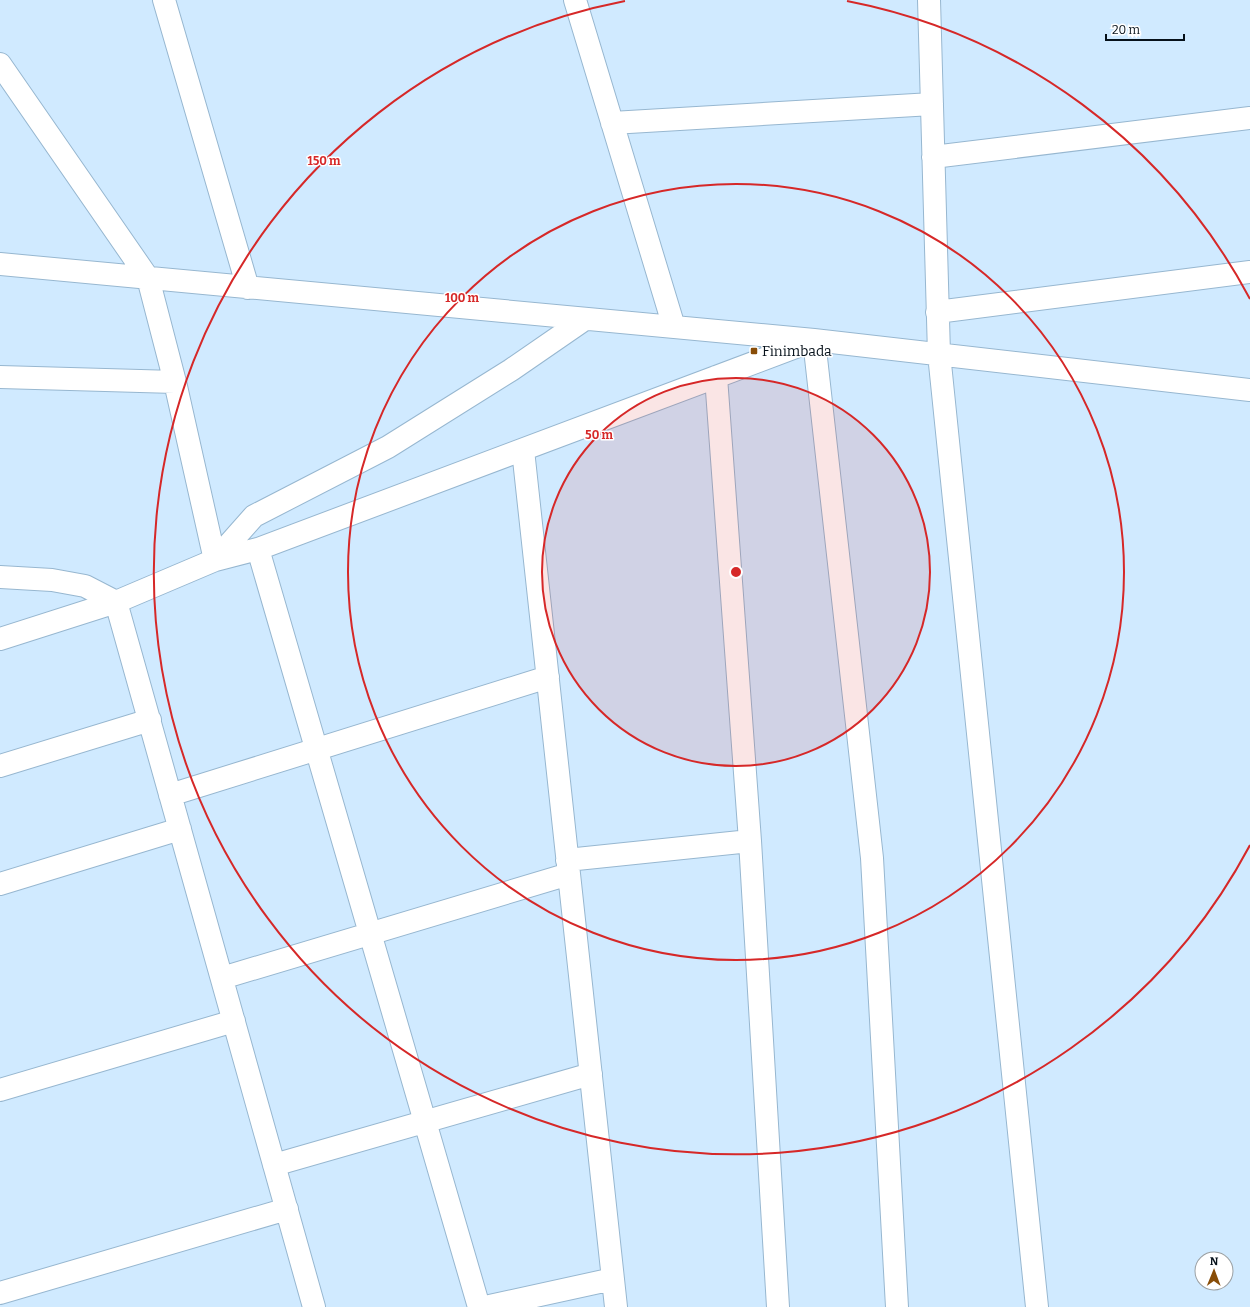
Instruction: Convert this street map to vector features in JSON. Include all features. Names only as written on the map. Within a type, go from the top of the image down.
[{"type":"street","points":[[164,0],[248,288]]},
{"type":"street","points":[[575,0],[674,327]]},
{"type":"street","points":[[929,0],[939,354],[1037,1307]]},
{"type":"street","points":[[0,64],[148,278],[175,382],[215,560]]},
{"type":"street","points":[[612,123],[932,104]]},
{"type":"street","points":[[933,157],[1250,118]]},
{"type":"street","points":[[0,264],[814,340],[1250,390]]},
{"type":"street","points":[[937,312],[1250,272]]},
{"type":"street","points":[[215,560],[254,516],[388,447],[511,370],[585,319]]},
{"type":"street","points":[[0,639],[116,602],[215,560],[258,549],[814,340]]},
{"type":"street","points":[[814,340],[872,858],[897,1307]]},
{"type":"street","points":[[0,377],[175,382]]},
{"type":"street","points":[[716,377],[750,841],[778,1307]]},
{"type":"street","points":[[523,450],[616,1307]]},
{"type":"street","points":[[258,549],[479,1307]]},
{"type":"street","points":[[0,577],[52,580],[85,586],[116,602],[314,1307]]},
{"type":"street","points":[[170,795],[548,677]]},
{"type":"street","points":[[0,766],[150,720]]},
{"type":"street","points":[[0,884],[180,829]]},
{"type":"street","points":[[222,978],[370,934],[568,867],[750,841]]},
{"type":"street","points":[[0,1090],[234,1021]]},
{"type":"street","points":[[274,1164],[591,1074]]},
{"type":"street","points":[[0,1293],[287,1209]]},
{"type":"street","points":[[486,1307],[613,1279]]},
{"type":"place","name":"Finimbada","points":[[754,351]]}]
